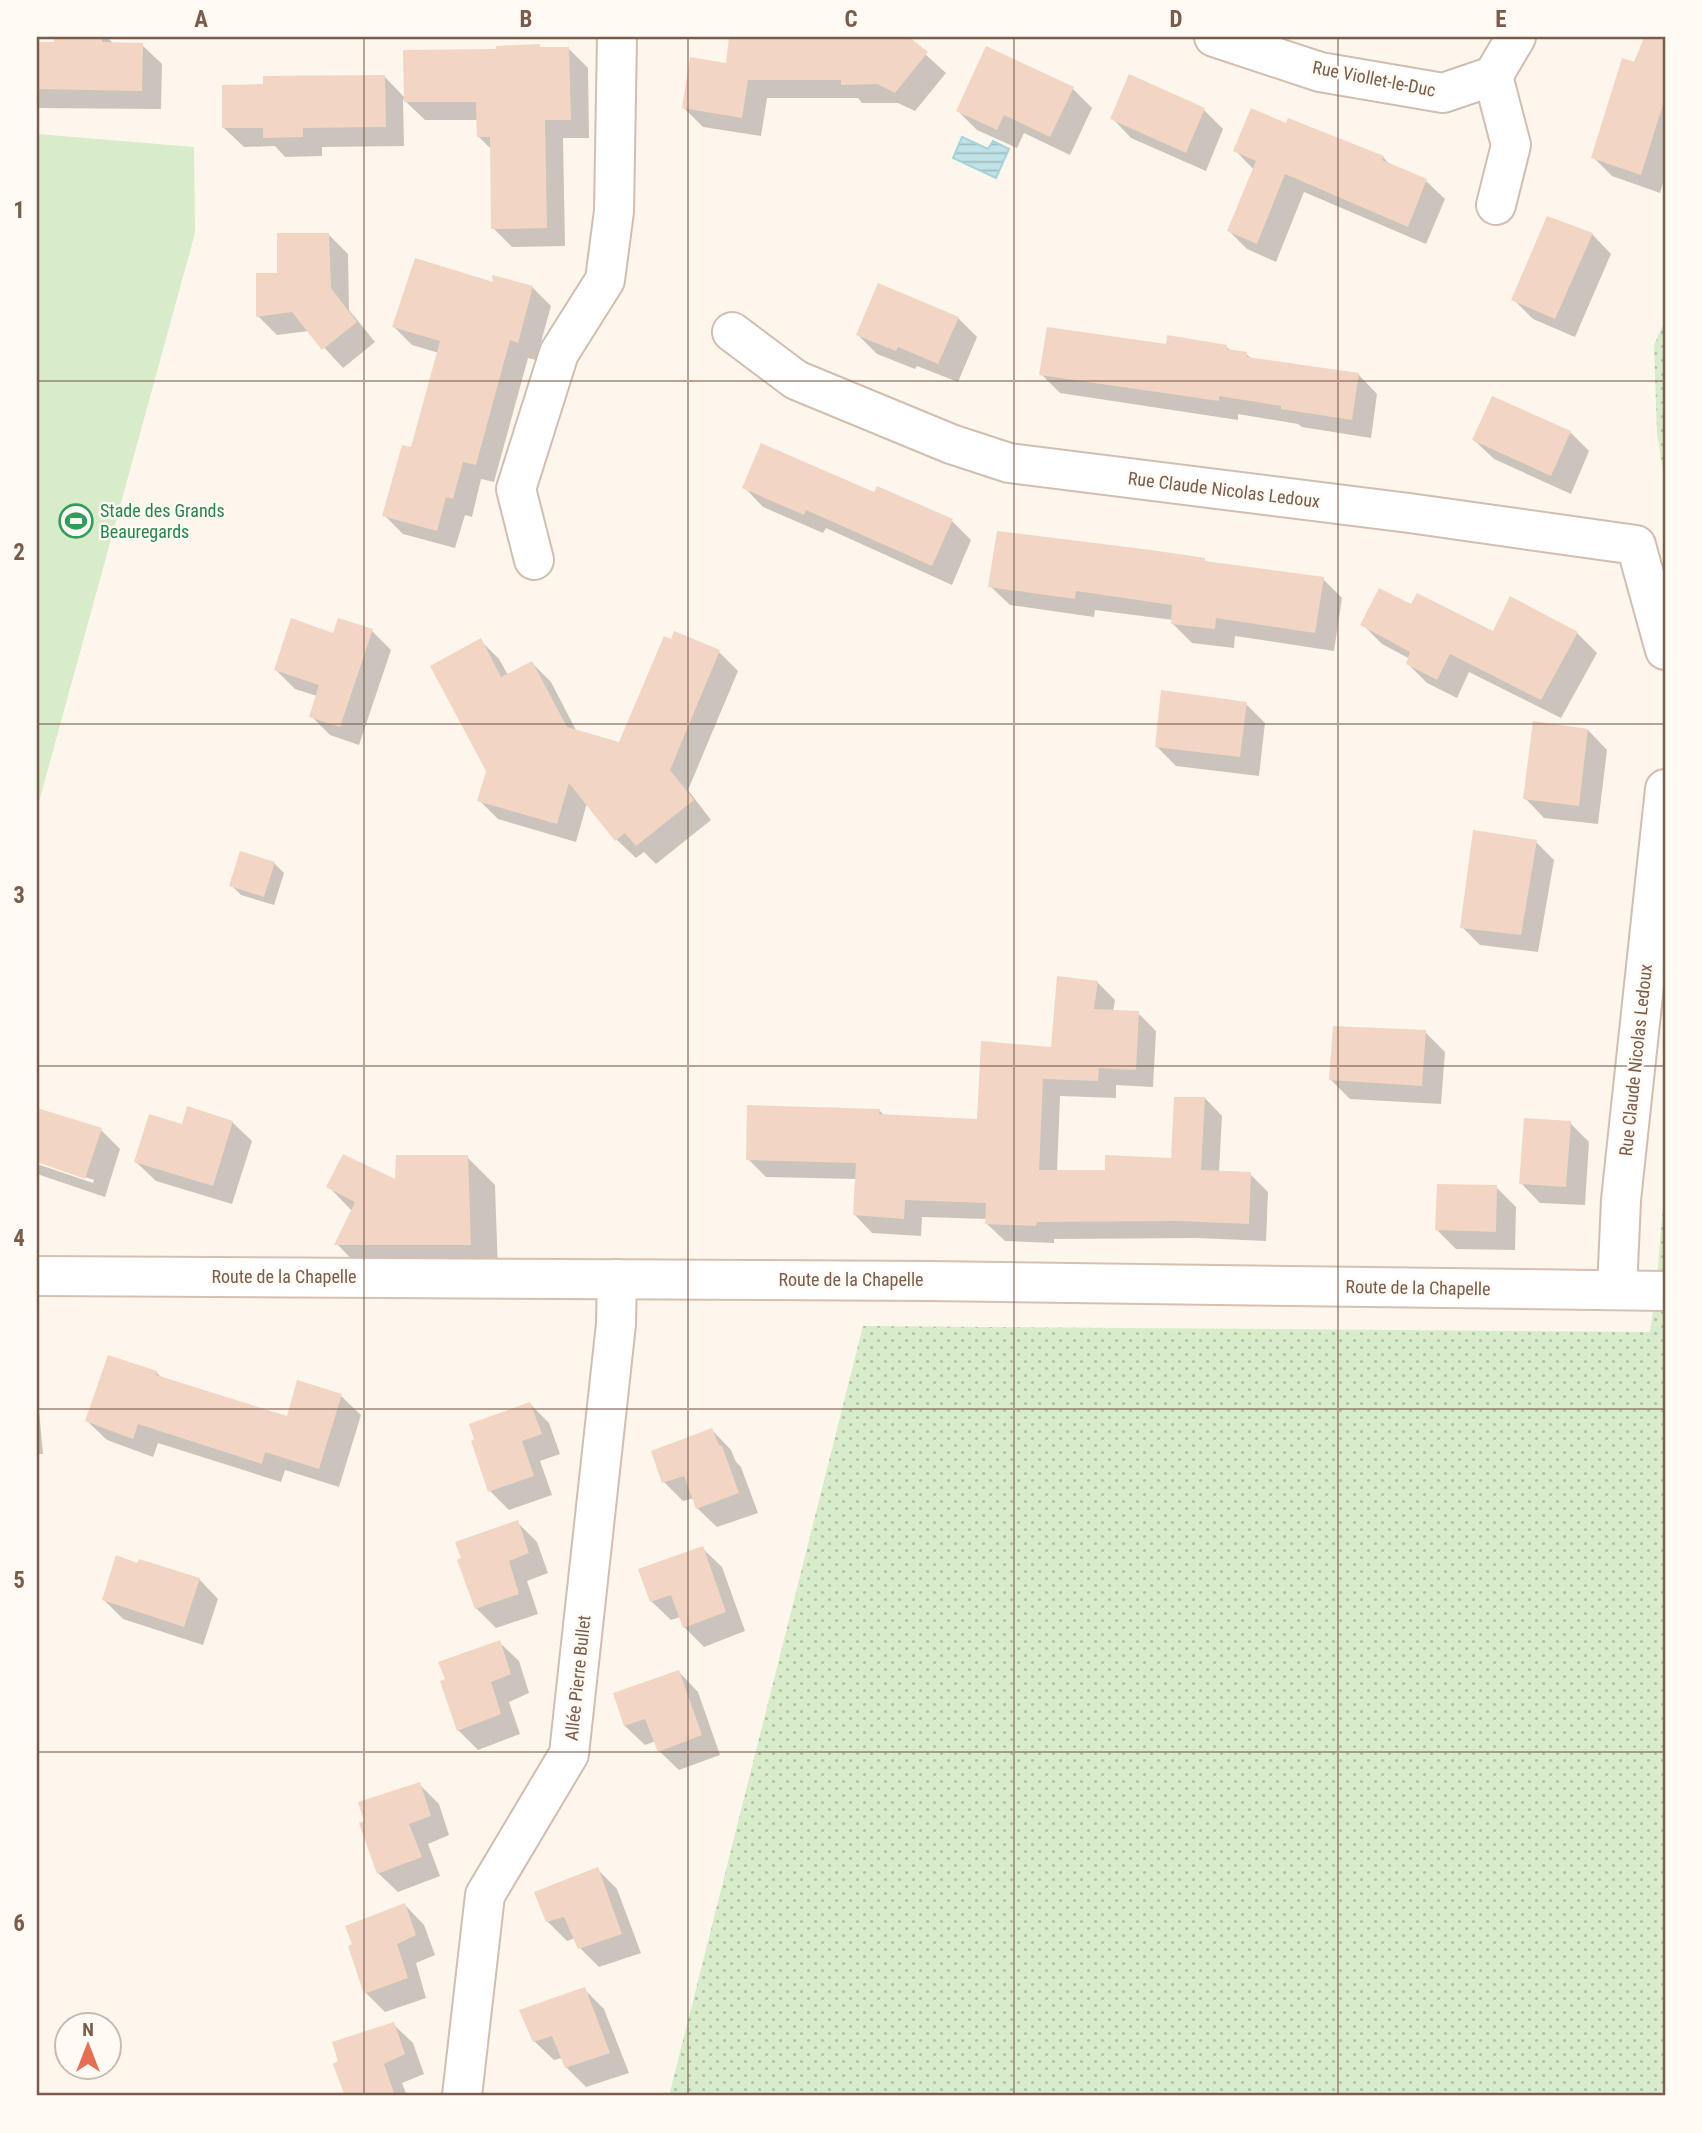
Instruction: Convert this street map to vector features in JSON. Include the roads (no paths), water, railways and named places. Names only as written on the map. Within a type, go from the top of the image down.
[{"type":"street","points":[[534,559],[516,489],[559,353],[605,280],[614,211],[617,37]]},
{"type":"street","name":"Rue Viollet-le-Duc","points":[[1214,37],[1320,72],[1443,93],[1493,76]]},
{"type":"street","points":[[1496,205],[1511,145],[1493,76],[1516,37]]},
{"type":"street","name":"Rue Claude Nicolas Ledoux","points":[[732,332],[796,380],[951,443],[1009,463],[1409,513],[1636,545],[1665,650]]},
{"type":"street","name":"Rue Claude Nicolas Ledoux","points":[[1617,1290],[1621,1200],[1665,789]]},
{"type":"street","name":"Route de la Chapelle","points":[[37,1276],[617,1279],[1665,1291]]},
{"type":"street","name":"Allée Pierre Bullet","points":[[462,2096],[485,1895],[569,1755],[616,1324],[617,1279]]},
{"type":"water","points":[[962,137],[988,149],[993,141],[1009,149],[996,178],[953,158]]},
{"type":"place","name":"Stade des Grands Beauregards","points":[[76,521]]}]
